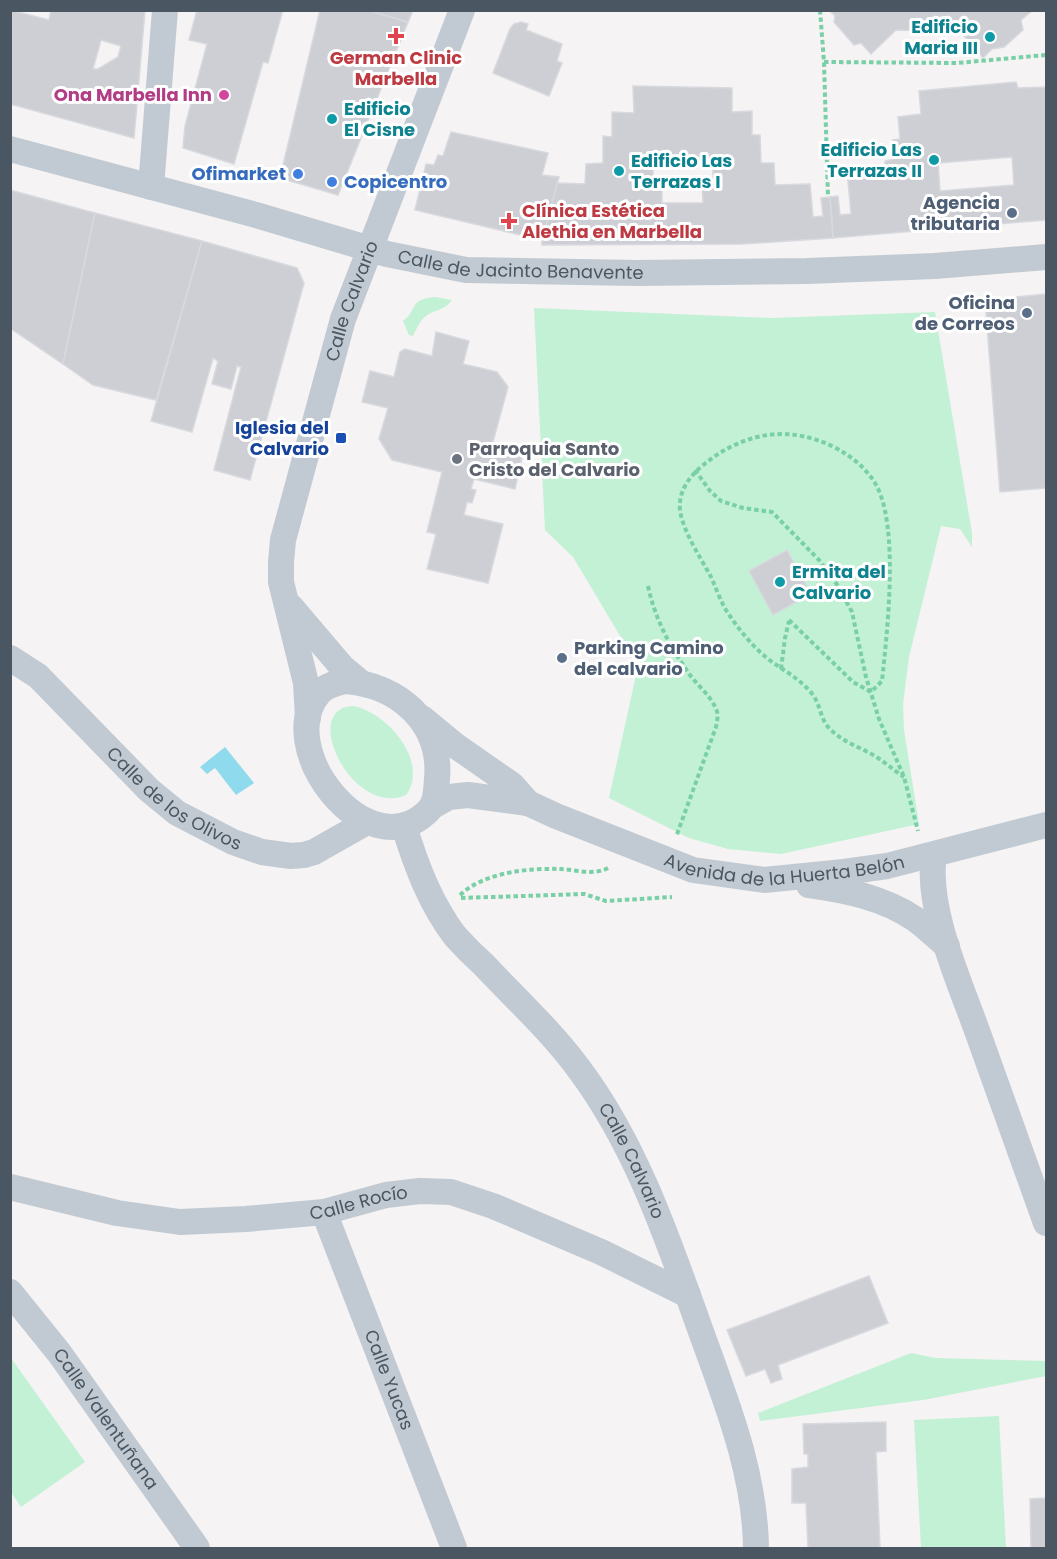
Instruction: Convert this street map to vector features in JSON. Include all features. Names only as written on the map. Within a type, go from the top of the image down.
[{"type":"street","points":[[151,187],[165,10]]},
{"type":"street","name":"Calle Calvario","points":[[308,718],[306,683],[285,600],[280,562],[288,516],[344,320],[462,10]]},
{"type":"street","name":"Calle de Jacinto Benavente","points":[[10,149],[256,215],[387,254],[466,270],[807,271],[935,266],[1047,257]]},
{"type":"street","points":[[285,600],[342,667],[360,682],[393,697],[422,718],[431,734],[437,757],[438,774],[433,806],[417,820],[404,826],[379,826],[366,822],[342,803],[320,776],[308,746],[308,718],[321,690],[331,684],[345,681],[360,682]]},
{"type":"street","name":"Calle de los Olivos","points":[[10,658],[38,676],[149,790],[177,813],[232,842],[262,852],[291,856],[304,855],[314,852],[366,822]]},
{"type":"street","name":"Avenida de la Huerta Belón","points":[[422,718],[456,746],[512,785],[528,803]]},
{"type":"street","name":"Avenida de la Huerta Belón","points":[[433,806],[449,797],[468,795],[528,803],[693,870],[764,880],[887,866],[1047,825]]},
{"type":"street","name":"Calle Calvario","points":[[404,826],[418,870],[429,894],[455,936],[563,1048],[604,1107],[650,1196],[742,1448],[752,1496],[756,1548]]},
{"type":"street","points":[[930,856],[933,893],[947,946],[1047,1223]]},
{"type":"street","points":[[764,880],[837,889],[884,903],[916,919],[947,946]]},
{"type":"street","name":"Calle Rocío","points":[[10,1186],[117,1213],[180,1222],[324,1212],[386,1195],[420,1191],[451,1192],[493,1206],[601,1252],[688,1295]]},
{"type":"street","name":"Calle Yucas","points":[[324,1212],[454,1548]]},
{"type":"street","name":"Calle Valentuñana","points":[[10,1292],[60,1354],[197,1548]]},
{"type":"path","points":[[820,10],[825,62],[828,197]]},
{"type":"path","points":[[825,62],[957,63],[1047,55]]},
{"type":"path","points":[[871,692],[882,681],[890,572],[884,507],[876,485],[864,468],[837,449],[821,441],[794,433],[766,435],[745,441],[721,452],[695,470],[680,502],[683,522],[725,608],[741,632],[758,651],[798,679],[814,696],[823,721],[831,730],[904,777]]},
{"type":"path","points":[[695,470],[710,491],[721,501],[742,508],[772,512],[819,560],[838,586],[852,612],[879,719],[904,777],[930,856]]},
{"type":"path","points":[[648,586],[657,620],[691,676],[718,712],[716,727],[675,840]]},
{"type":"path","points":[[781,669],[784,638],[789,620],[852,681],[871,692]]},
{"type":"path","points":[[618,863],[606,870],[594,872],[535,869],[508,873],[469,887],[457,898],[584,894],[606,901],[672,897]]},
{"type":"green space","points":[[435,297],[452,300],[444,307],[427,315],[413,336],[409,335],[403,321],[421,300]]},
{"type":"green space","points":[[534,308],[771,318],[935,312],[972,533],[972,547],[960,529],[941,526],[909,657],[903,704],[904,730],[919,824],[781,854],[728,849],[689,838],[609,798],[638,666],[573,557],[545,530]]},
{"type":"green space","points":[[353,706],[366,710],[379,718],[401,740],[409,754],[413,768],[412,782],[406,795],[386,798],[367,791],[351,777],[339,760],[332,741],[331,724],[338,711]]},
{"type":"green space","points":[[911,1353],[936,1358],[1046,1361],[1046,1376],[923,1400],[760,1421],[758,1413]]},
{"type":"green space","points":[[11,1358],[85,1462],[21,1507],[11,1492]]},
{"type":"green space","points":[[999,1416],[1006,1548],[921,1548],[914,1420]]},
{"type":"water","points":[[225,747],[254,783],[236,795],[215,768],[207,774],[200,767]]},
{"type":"building","points":[[10,10],[49,20],[51,10],[145,10],[134,138],[10,104]],"holes":[[[101,40],[121,46],[118,57],[98,69],[93,69]]]},
{"type":"building","name":"Ona Marbella Inn","points":[[197,10],[283,10],[268,63],[263,62],[234,164],[183,148],[185,126],[207,44],[189,40]]},
{"type":"building","name":"Edificio El Cisne","points":[[320,10],[367,10],[408,22],[338,195],[280,178]]},
{"type":"building","points":[[367,10],[413,10],[408,22]]},
{"type":"building","name":"Edificio Maria III","points":[[829,10],[1033,10],[1021,20],[1023,30],[1004,47],[992,49],[983,58],[960,31],[896,30],[871,54],[861,43],[854,45],[834,22],[835,16]]},
{"type":"building","points":[[521,22],[528,24],[526,30],[562,44],[557,61],[562,63],[549,96],[493,73],[510,29],[514,24]]},
{"type":"building","name":"Edificio Las Terrazas II","points":[[1016,82],[1018,88],[1046,87],[1046,220],[833,238],[830,197],[838,196],[840,215],[851,214],[847,170],[885,166],[885,161],[894,159],[893,140],[900,139],[898,117],[921,114],[919,91]],"holes":[[[1012,157],[1014,185],[940,191],[938,163]]]},
{"type":"building","name":"Edificio Las Terrazas I","points":[[633,86],[732,88],[732,112],[752,111],[752,135],[760,135],[761,163],[774,163],[775,185],[810,184],[813,217],[823,216],[821,198],[830,197],[833,238],[742,244],[542,245],[557,183],[585,184],[586,164],[603,163],[603,136],[612,137],[612,112],[634,113]],"holes":[[[653,164],[713,164],[713,178],[702,178],[703,203],[662,203],[662,178],[653,178]]]},
{"type":"building","points":[[451,132],[548,153],[542,175],[559,177],[542,240],[415,210],[426,164],[434,165],[438,155],[443,156]]},
{"type":"building","points":[[10,190],[95,213],[63,364],[10,328]]},
{"type":"building","points":[[95,213],[202,241],[156,400],[93,385],[63,364]]},
{"type":"building","points":[[202,241],[297,268],[304,283],[250,480],[214,470],[241,367],[237,366],[231,389],[212,384],[218,361],[213,358],[192,432],[151,421]]},
{"type":"building","points":[[1046,294],[1046,488],[1000,492],[985,300]]},
{"type":"building","name":"Parroquia Santo Cristo del Calvario","points":[[436,332],[469,341],[463,364],[497,372],[508,387],[491,449],[522,457],[515,489],[474,479],[471,489],[476,490],[472,503],[467,502],[464,515],[503,524],[488,583],[427,569],[436,534],[427,532],[442,472],[392,460],[379,439],[388,408],[362,402],[370,371],[394,377],[400,352],[405,349],[432,356]]},
{"type":"building","name":"Ermita del Calvario","points":[[787,550],[811,594],[773,615],[749,571]]},
{"type":"building","points":[[869,1276],[888,1323],[778,1365],[782,1379],[771,1383],[765,1369],[746,1376],[727,1330]]},
{"type":"building","points":[[886,1422],[886,1451],[876,1452],[880,1548],[808,1548],[806,1503],[792,1503],[792,1469],[808,1467],[808,1454],[804,1454],[803,1424]]},
{"type":"building","points":[[1046,1498],[1046,1548],[1031,1548],[1030,1499]]},
{"type":"place","name":"German Clinic Marbella","points":[[396,36]]},
{"type":"place","name":"Edificio Maria III","points":[[990,37]]},
{"type":"place","name":"Ona Marbella Inn","points":[[224,95]]},
{"type":"place","name":"Edificio El Cisne","points":[[332,119]]},
{"type":"place","name":"Edificio Las Terrazas II","points":[[934,160]]},
{"type":"place","name":"Edificio Las Terrazas I","points":[[619,171]]},
{"type":"place","name":"Ofimarket","points":[[298,174]]},
{"type":"place","name":"Copicentro","points":[[332,182]]},
{"type":"place","name":"Agencia tributaria","points":[[1012,213]]},
{"type":"place","name":"Clínica Estética Alethia en Marbella","points":[[509,221]]},
{"type":"place","name":"Oficina de Correos","points":[[1027,313]]},
{"type":"place","name":"Iglesia del Calvario","points":[[341,438]]},
{"type":"place","name":"Parroquia Santo Cristo del Calvario","points":[[457,459]]},
{"type":"place","name":"Ermita del Calvario","points":[[780,582]]},
{"type":"place","name":"Parking Camino del calvario","points":[[562,658]]}]
